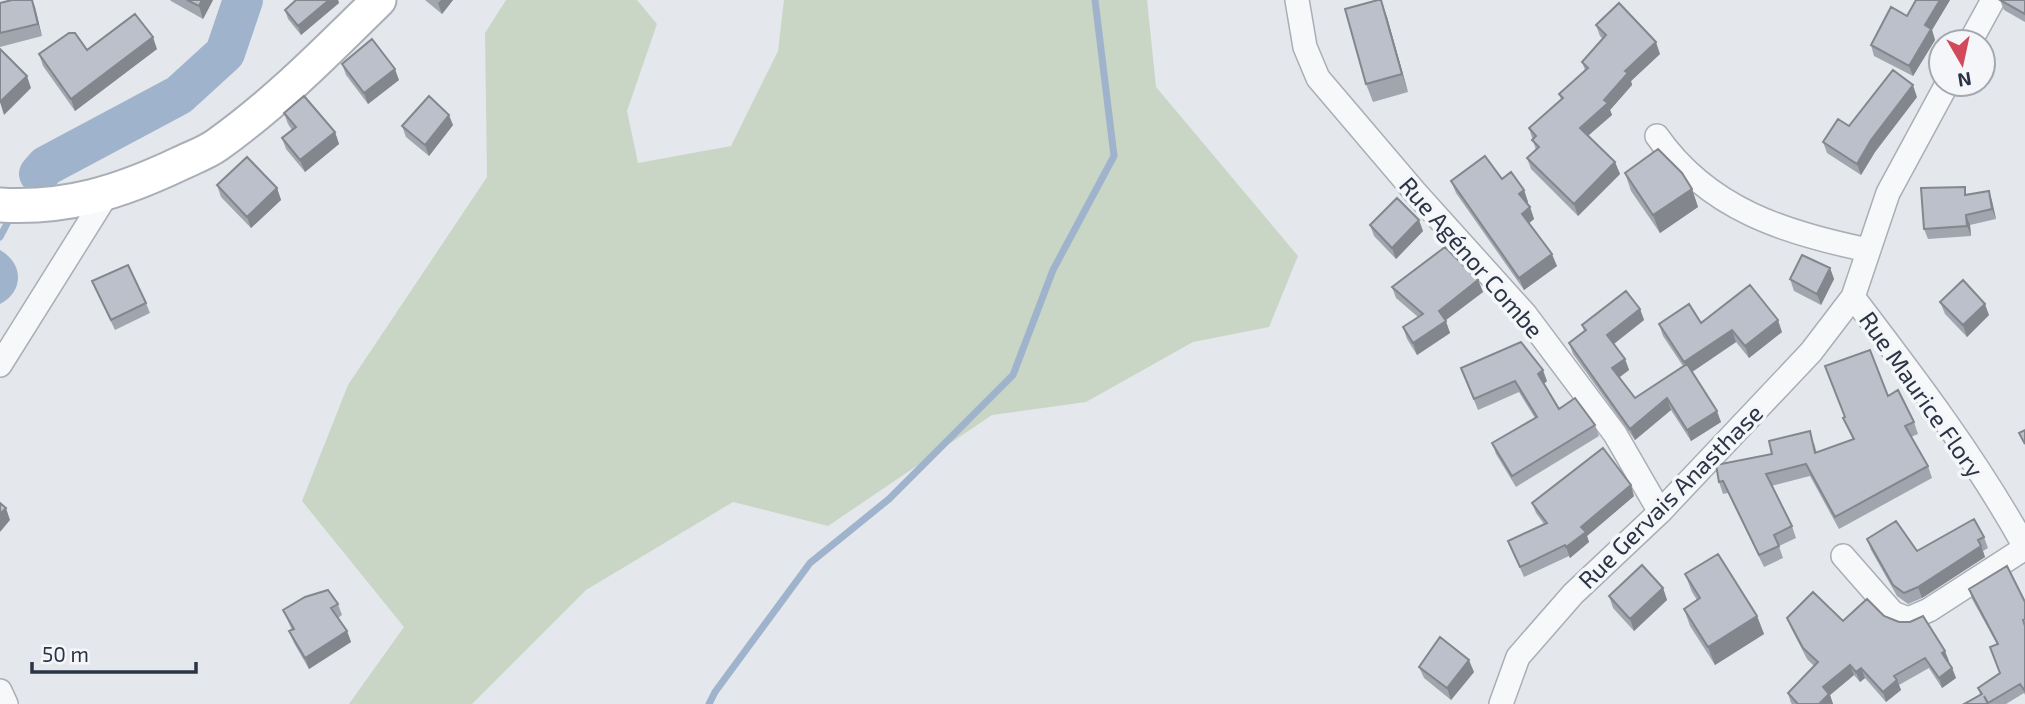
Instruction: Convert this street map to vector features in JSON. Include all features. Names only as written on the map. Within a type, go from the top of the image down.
[{"type":"main road","points":[[0,205],[31,207],[107,194],[146,180],[215,147],[302,75],[379,0]]},
{"type":"street","name":"Rue Agénor Combe","points":[[1297,0],[1305,47],[1318,78],[1415,192],[1525,314],[1615,434],[1660,512]]},
{"type":"street","points":[[1978,28],[1993,0]]},
{"type":"street","name":"Rue Maurice Flory","points":[[1939,98],[1888,193],[1853,297],[1931,400],[2008,516],[2025,548]]},
{"type":"street","points":[[1657,136],[1692,177],[1731,206],[1820,240],[1868,250]]},
{"type":"street","points":[[0,365],[107,194]]},
{"type":"street","name":"Rue Gervais Anasthase","points":[[1501,704],[1518,657],[1573,594],[1660,512],[1811,352],[1853,297]]},
{"type":"street","points":[[1843,556],[1893,613],[1908,619],[1929,610],[2025,548]]},
{"type":"street","points":[[0,691],[6,704]]},
{"type":"green space","points":[[506,0],[637,0],[657,24],[627,111],[638,163],[731,146],[778,51],[784,0],[1147,0],[1156,87],[1298,256],[1269,327],[1193,342],[1086,402],[992,415],[828,526],[733,502],[586,590],[472,704],[349,704],[404,627],[302,501],[348,385],[487,177],[485,33]]},
{"type":"water","points":[[0,250],[13,263],[18,277],[13,292],[0,304]]},
{"type":"building","points":[[32,0],[38,24],[0,33],[0,3]]},
{"type":"building","points":[[187,0],[202,0],[199,6]]},
{"type":"building","points":[[296,0],[329,0],[298,26],[285,10]]},
{"type":"building","points":[[1381,0],[1402,74],[1366,84],[1345,9]]},
{"type":"building","points":[[1916,0],[1940,0],[1925,25],[1930,28],[1927,28],[1927,36],[1909,66],[1871,45],[1891,7],[1907,16]]},
{"type":"building","points":[[2000,0],[2025,0],[2025,14]]},
{"type":"building","points":[[1619,3],[1656,42],[1625,71],[1628,73],[1604,100],[1608,103],[1580,128],[1615,162],[1574,204],[1527,158],[1539,147],[1532,140],[1536,136],[1529,128],[1563,98],[1559,94],[1588,68],[1582,62],[1606,35],[1596,25]]},
{"type":"building","points":[[135,14],[153,37],[71,99],[39,54],[69,33],[75,33],[87,50]]},
{"type":"building","points":[[372,39],[395,69],[364,93],[342,64]]},
{"type":"building","points":[[0,49],[27,76],[0,102]]},
{"type":"building","points":[[1893,70],[1913,85],[1871,140],[1857,164],[1823,142],[1838,119],[1849,126]]},
{"type":"building","points":[[304,96],[335,132],[300,160],[282,138],[296,127],[284,113]]},
{"type":"building","points":[[429,96],[449,115],[425,145],[402,126]]},
{"type":"building","points":[[1658,149],[1682,173],[1692,189],[1653,215],[1625,173]]},
{"type":"building","points":[[1485,156],[1502,179],[1511,172],[1524,190],[1519,194],[1530,207],[1522,214],[1552,254],[1519,278],[1451,181]]},
{"type":"building","points":[[247,157],[277,188],[247,217],[217,185]]},
{"type":"building","points":[[1965,187],[1965,195],[1989,191],[1992,209],[1966,215],[1967,226],[1924,229],[1921,188]]},
{"type":"building","points":[[1397,198],[1419,220],[1392,248],[1370,225]]},
{"type":"building","points":[[1445,247],[1478,280],[1439,311],[1446,321],[1413,343],[1403,327],[1423,314],[1392,287]]},
{"type":"building","points":[[1802,255],[1830,268],[1817,294],[1790,279]]},
{"type":"building","points":[[128,265],[146,303],[111,320],[92,281]]},
{"type":"building","points":[[1963,280],[1985,304],[1963,325],[1940,302]]},
{"type":"building","points":[[1750,285],[1778,320],[1745,346],[1732,330],[1684,362],[1659,324],[1689,304],[1701,323]]},
{"type":"building","points":[[1626,291],[1640,309],[1607,335],[1625,359],[1612,368],[1635,398],[1687,364],[1717,411],[1687,430],[1667,398],[1630,429],[1569,343],[1586,330],[1582,325]]},
{"type":"building","points":[[1521,342],[1543,370],[1538,374],[1559,409],[1575,398],[1595,425],[1512,476],[1492,443],[1537,417],[1515,381],[1474,399],[1461,368]]},
{"type":"building","points":[[1870,350],[1888,396],[1898,390],[1914,422],[1905,426],[1928,466],[1835,517],[1806,464],[1766,474],[1792,526],[1774,535],[1779,546],[1759,555],[1723,481],[1719,482],[1716,465],[1772,454],[1769,441],[1810,431],[1815,453],[1854,439],[1843,418],[1845,417],[1825,366]]},
{"type":"building","points":[[2025,430],[2025,444],[2019,433]]},
{"type":"building","points":[[1603,448],[1631,485],[1581,527],[1586,532],[1566,547],[1565,545],[1520,567],[1508,541],[1547,523],[1532,503]]},
{"type":"building","points":[[0,503],[6,508],[0,514]]},
{"type":"building","points":[[1974,519],[1984,537],[1978,540],[1981,546],[1918,587],[1904,593],[1893,585],[1867,539],[1896,521],[1917,551]]},
{"type":"building","points":[[1718,554],[1757,616],[1708,647],[1684,609],[1700,598],[1685,574]]},
{"type":"building","points":[[1642,565],[1663,588],[1630,619],[1609,596]]},
{"type":"building","points":[[2007,566],[2025,602],[2025,691],[2020,684],[1988,703],[1984,696],[1988,704],[1964,704],[1982,694],[1978,688],[2000,673],[1990,647],[1998,644],[1969,589]]},
{"type":"building","points":[[328,590],[338,604],[331,608],[347,631],[305,658],[289,631],[294,629],[283,610],[305,597]]},
{"type":"building","points":[[1813,592],[1843,621],[1867,599],[1884,616],[1899,622],[1910,622],[1923,616],[1945,651],[1942,653],[1952,668],[1939,678],[1925,658],[1894,676],[1897,680],[1883,692],[1861,668],[1856,672],[1850,665],[1823,687],[1829,694],[1819,704],[1798,704],[1788,693],[1818,662],[1803,648],[1787,618]]},
{"type":"building","points":[[1440,637],[1469,660],[1447,688],[1419,667]]},
{"type":"waterway","points":[[39,174],[46,166],[179,95],[225,53],[243,0]]},
{"type":"waterway","points":[[709,704],[715,692],[810,563],[889,499],[1013,375],[1053,270],[1114,156],[1095,0]]},
{"type":"waterway","points":[[0,237],[11,216]]}]
